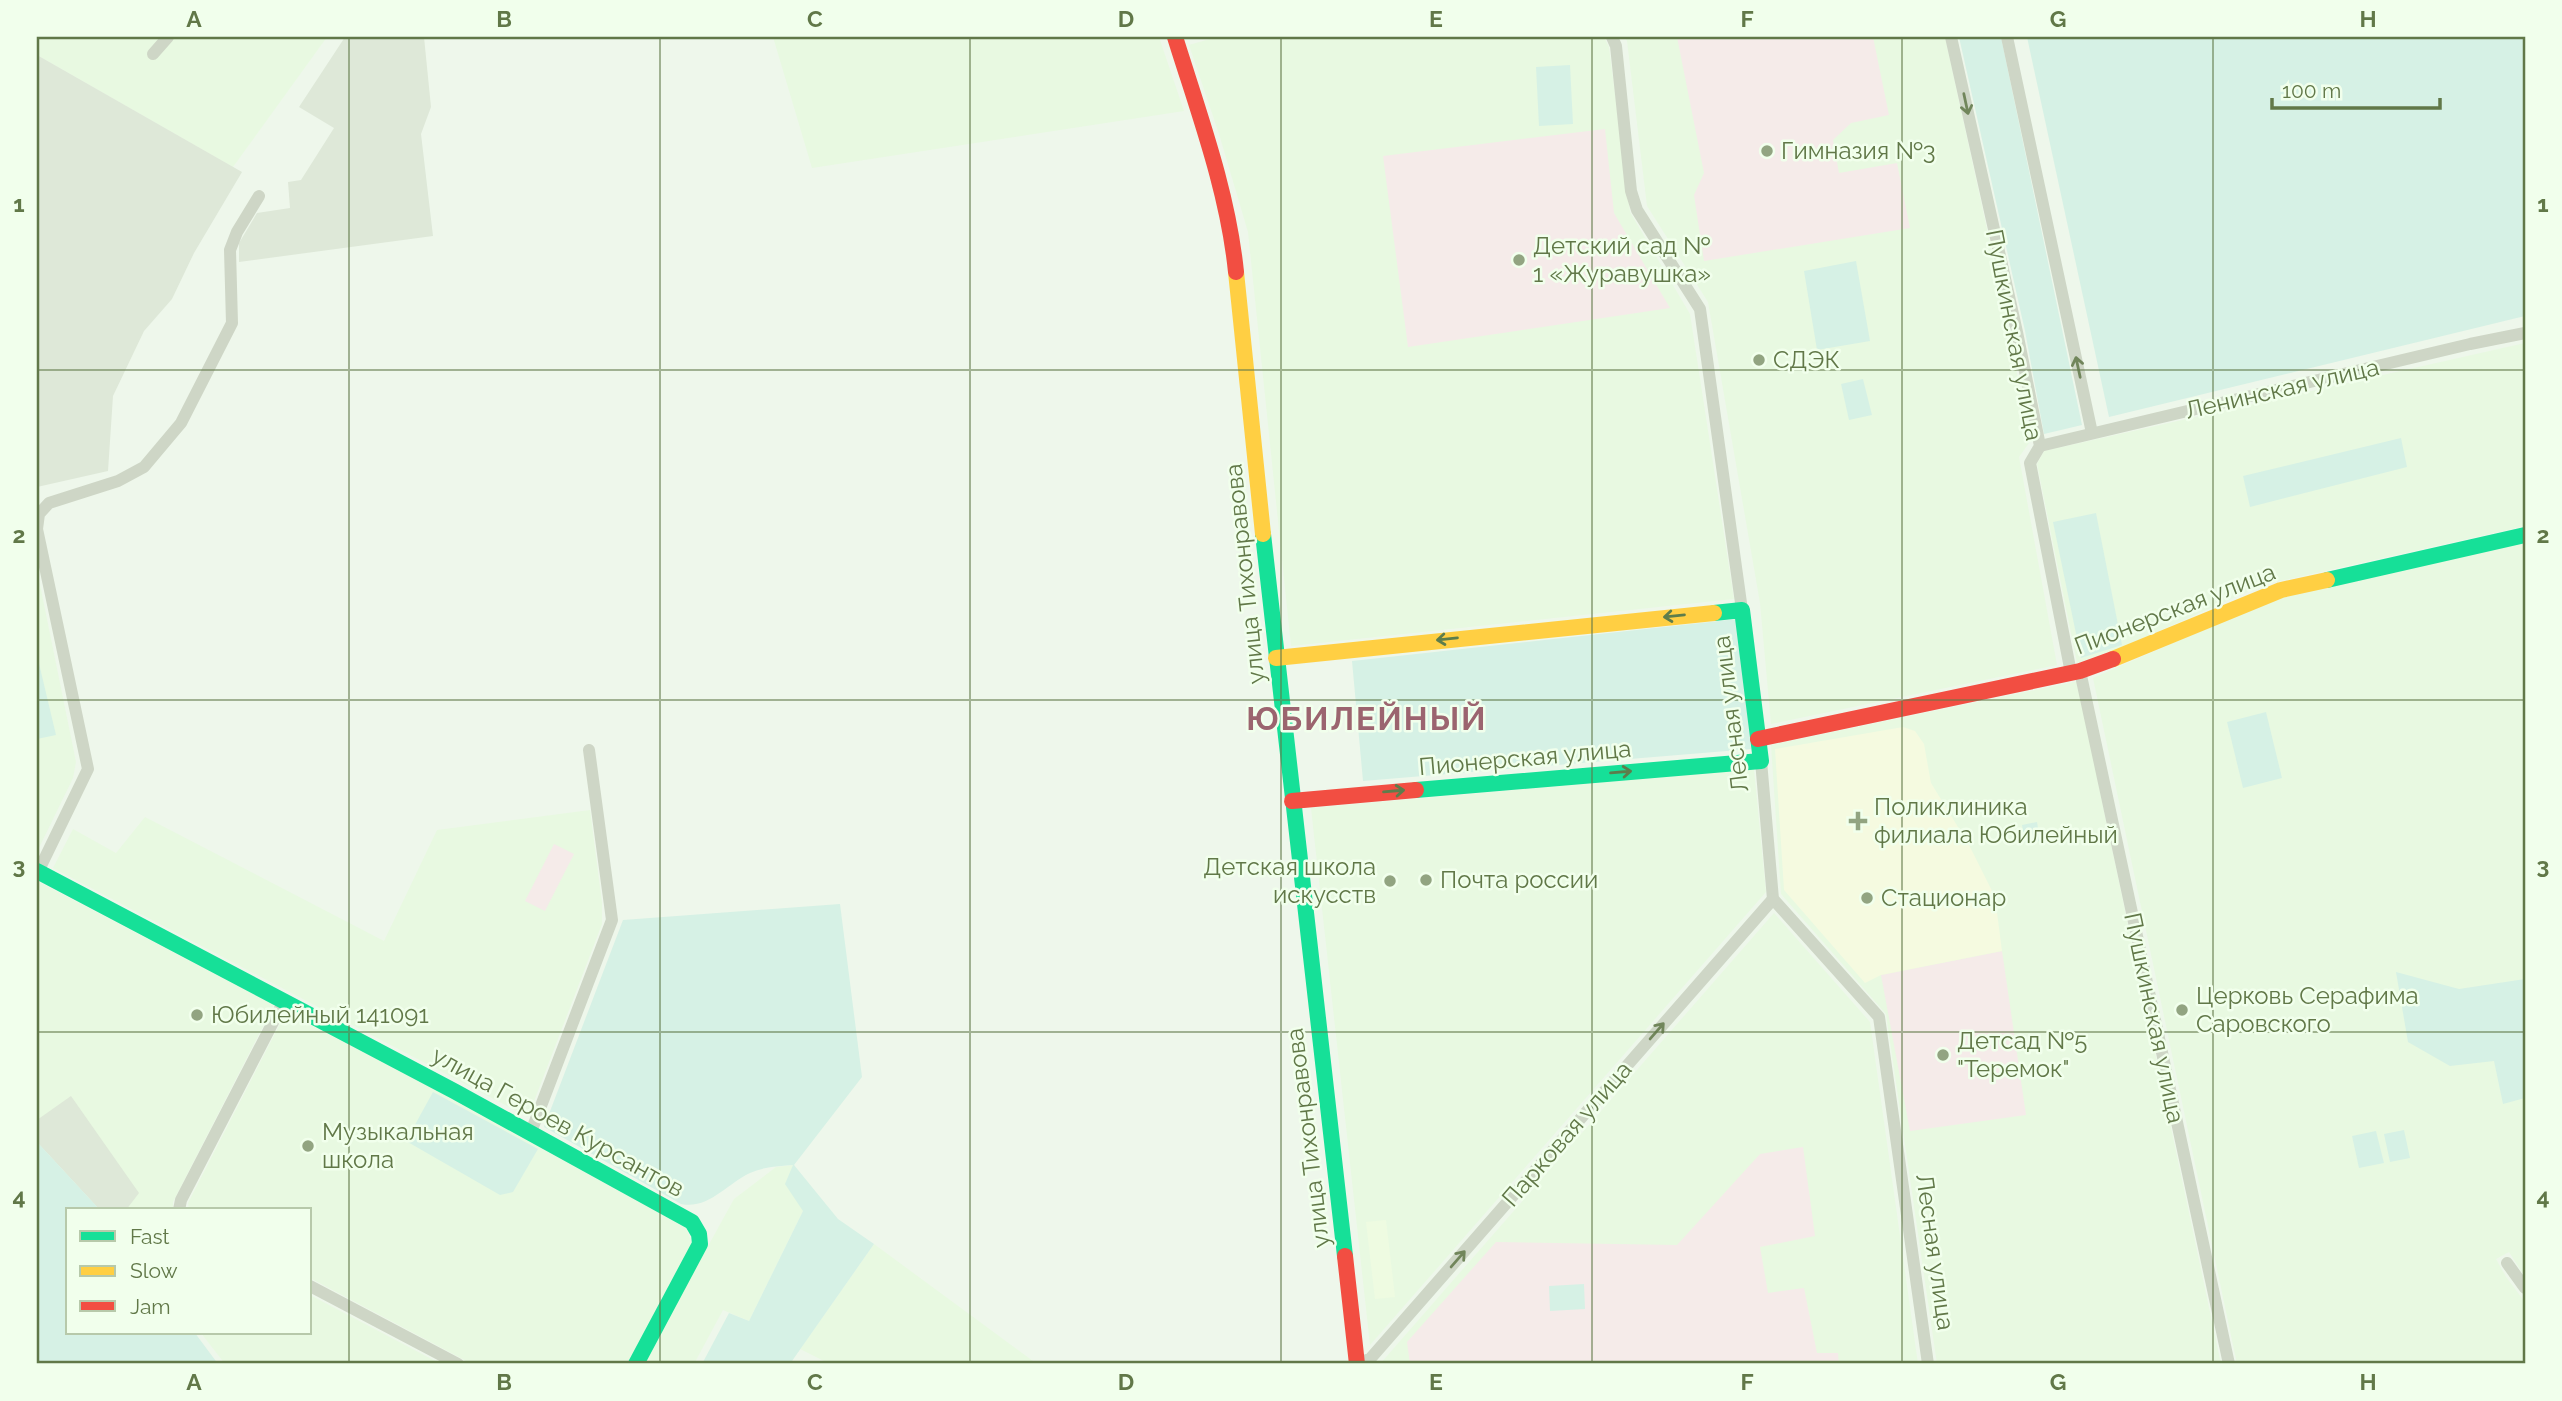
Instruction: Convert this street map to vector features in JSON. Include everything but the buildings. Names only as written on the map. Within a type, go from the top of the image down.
[{"type":"street","points":[[153,54],[168,37]]},
{"type":"street","name":"Лесная улица","points":[[1612,37],[1616,46],[1631,191],[1637,210],[1700,309],[1761,761],[1773,898],[1879,1017],[1928,1364]]},
{"type":"street","name":"Пушкинская улица","points":[[1951,37],[2040,446],[2030,463],[2229,1364]]},
{"type":"street","points":[[2007,37],[2092,433]]},
{"type":"street","name":"улица Тихонравова","points":[[1180,38],[1232,234],[1276,658],[1357,1364]]},
{"type":"street","points":[[37,872],[88,769],[37,529],[38,514],[49,503],[118,481],[144,467],[181,423],[232,323],[230,250],[258,196]]},
{"type":"street","name":"Ленинская улица","points":[[2040,446],[2525,333]]},
{"type":"street","name":"Пионерская улица","points":[[1758,739],[2075,672],[2129,654],[2281,590],[2525,535]]},
{"type":"street","points":[[1276,658],[1742,610]]},
{"type":"street","points":[[531,1132],[612,920],[589,750]]},
{"type":"street","name":"Пионерская улица","points":[[1292,801],[1761,761]]},
{"type":"street","name":"улица Героев Курсантов","points":[[37,872],[531,1132],[688,1220],[699,1234],[700,1244],[636,1364]]},
{"type":"street","name":"Парковая улица","points":[[1357,1364],[1370,1359],[1773,898]]},
{"type":"street","points":[[179,1208],[181,1200],[284,1001]]},
{"type":"street","points":[[2507,1263],[2525,1288]]},
{"type":"street","points":[[312,1287],[458,1364]]},
{"type":"shaded area","points":[[37,37],[327,37],[233,167],[37,55]]},
{"type":"shaded area","points":[[345,37],[424,37],[431,107],[421,134],[433,236],[239,262],[239,243],[257,213],[290,208],[288,182],[301,180],[334,128],[299,107]]},
{"type":"shaded area","points":[[773,37],[1159,37],[1184,111],[812,168]]},
{"type":"shaded area","points":[[1217,37],[1604,37],[1609,47],[1630,212],[1690,314],[1734,599],[1291,646],[1248,232],[1189,45]]},
{"type":"shaded area","points":[[1625,37],[1945,37],[2010,334],[2029,443],[2019,457],[2057,665],[1771,724],[1760,603],[1708,302],[1647,206]]},
{"type":"shaded area","name":"Гимназия №3","points":[[1677,37],[1873,37],[1889,115],[1851,123],[1833,140],[1839,173],[1897,163],[1910,228],[1704,261],[1694,195],[1704,173]]},
{"type":"shaded area","points":[[1959,37],[2001,37],[2082,425],[2044,434],[2025,331]]},
{"type":"shaded area","points":[[2027,37],[2525,37],[2525,316],[2109,417]]},
{"type":"shaded area","points":[[37,55],[242,172],[194,253],[172,299],[144,331],[113,396],[108,471],[37,487]]},
{"type":"shaded area","points":[[1570,65],[1573,124],[1539,126],[1536,67]]},
{"type":"shaded area","name":"Детский сад № 1 «Журавушка»","points":[[1605,129],[1614,213],[1670,308],[1408,347],[1383,156]]},
{"type":"shaded area","points":[[1856,261],[1870,341],[1817,350],[1804,271]]},
{"type":"shaded area","points":[[2525,343],[2525,526],[2263,585],[2123,647],[2077,663],[2037,464],[2044,451]]},
{"type":"shaded area","points":[[1863,379],[1872,415],[1849,420],[1841,384]]},
{"type":"shaded area","points":[[2401,438],[2407,467],[2250,507],[2243,476]]},
{"type":"shaded area","points":[[2096,513],[2122,645],[2081,658],[2053,522]]},
{"type":"shaded area","points":[[2525,542],[2525,1277],[2509,1252],[2496,1259],[2525,1302],[2525,1364],[2237,1364],[2093,678],[2276,598]]},
{"type":"shaded area","points":[[37,570],[76,762],[73,778],[37,852]]},
{"type":"shaded area","points":[[1737,619],[1751,749],[1363,781],[1352,661]]},
{"type":"shaded area","points":[[37,655],[56,735],[37,739]]},
{"type":"shaded area","points":[[2079,681],[2221,1364],[1937,1364],[1886,1014],[1781,894],[1771,745]]},
{"type":"shaded area","points":[[2266,712],[2282,778],[2243,788],[2227,722]]},
{"type":"shaded area","points":[[1903,727],[1915,731],[1924,744],[1931,783],[1969,845],[1995,897],[2002,951],[1881,975],[1865,983],[1784,890],[1775,749]]},
{"type":"shaded area","points":[[1754,769],[1766,892],[1370,1345],[1311,808]]},
{"type":"shaded area","points":[[590,810],[602,903],[602,924],[528,1117],[53,868],[73,829],[116,853],[145,817],[384,941],[437,830]]},
{"type":"shaded area","points":[[2037,822],[2040,841],[2025,843],[2022,825]]},
{"type":"shaded area","points":[[554,844],[574,854],[545,911],[525,901]]},
{"type":"shaded area","points":[[37,881],[274,1005],[173,1202],[173,1208],[98,1208],[37,1142]]},
{"type":"shaded area","points":[[840,904],[862,1077],[794,1165],[838,1219],[874,1244],[792,1361],[795,1364],[702,1364],[729,1313],[749,1321],[803,1211],[785,1184],[793,1165],[755,1171],[709,1199],[691,1205],[681,1204],[544,1127],[623,920]]},
{"type":"shaded area","points":[[1774,913],[1870,1022],[1918,1364],[1380,1364]]},
{"type":"shaded area","points":[[2002,951],[2026,1115],[1910,1131],[1881,975]]},
{"type":"shaded area","points":[[2396,972],[2459,989],[2525,979],[2525,1098],[2503,1104],[2494,1061],[2450,1066],[2408,1042]]},
{"type":"shaded area","points":[[286,1012],[430,1087],[686,1228],[692,1243],[627,1364],[472,1364],[312,1279],[312,1208],[189,1208],[188,1203]]},
{"type":"shaded area","points":[[433,1092],[538,1149],[513,1192],[500,1195],[406,1141]]},
{"type":"shaded area","points":[[71,1096],[139,1193],[128,1208],[98,1208],[37,1142],[37,1120]]},
{"type":"shaded area","points":[[2404,1130],[2410,1158],[2390,1162],[2384,1134]]},
{"type":"shaded area","points":[[2376,1131],[2384,1163],[2359,1168],[2352,1136]]},
{"type":"shaded area","points":[[37,1142],[98,1208],[66,1208],[66,1334],[196,1334],[218,1364],[37,1364]]},
{"type":"shaded area","points":[[1803,1147],[1815,1236],[1760,1247],[1768,1293],[1804,1288],[1817,1353],[1838,1353],[1839,1364],[1410,1364],[1407,1342],[1496,1242],[1677,1245],[1760,1154]]},
{"type":"shaded area","points":[[794,1165],[803,1211],[749,1321],[723,1310],[694,1364],[643,1364],[734,1199],[776,1167]]},
{"type":"shaded area","points":[[1386,1220],[1395,1297],[1375,1299],[1366,1222]]},
{"type":"shaded area","points":[[874,1244],[1037,1364],[830,1364],[800,1349]]},
{"type":"shaded area","points":[[1584,1284],[1585,1309],[1550,1311],[1549,1286]]},
{"type":"shaded area","points":[[312,1296],[441,1364],[225,1364],[202,1334],[312,1334]]},
{"type":"traffic: fast","points":[[1263,534],[1345,1256]]},
{"type":"traffic: fast","points":[[2327,580],[2525,535]]},
{"type":"traffic: fast","points":[[1416,790],[1761,761],[1742,610],[1714,613]]},
{"type":"traffic: fast","points":[[37,871],[454,1091],[692,1222],[699,1234],[700,1244],[636,1364]]},
{"type":"traffic: slow","points":[[1236,272],[1263,534]]},
{"type":"traffic: slow","points":[[2113,659],[2281,590],[2327,580]]},
{"type":"traffic: slow","points":[[1276,658],[1714,613]]},
{"type":"traffic: jam","points":[[1175,37],[1220,183],[1236,272]]},
{"type":"traffic: jam","points":[[1758,739],[2080,671],[2113,659]]},
{"type":"traffic: jam","points":[[1292,801],[1416,790]]},
{"type":"traffic: jam","points":[[1345,1256],[1357,1364]]},
{"type":"place","name":"Гимназия №3","points":[[1767,151]]},
{"type":"place","name":"Детский сад № 1 «Журавушка»","points":[[1519,260]]},
{"type":"place","name":"СДЭК","points":[[1759,360]]},
{"type":"place","name":"Поликлиника филиала Юбилейный","points":[[1858,821]]},
{"type":"place","name":"Почта россии","points":[[1426,880]]},
{"type":"place","name":"Детская школа искусств","points":[[1390,881]]},
{"type":"place","name":"Стационар","points":[[1867,898]]},
{"type":"place","name":"Церковь Серафима Саровского","points":[[2182,1010]]},
{"type":"place","name":"Юбилейный 141091","points":[[197,1015]]},
{"type":"place","name":"Детсад №5 \"Теремок\"","points":[[1943,1055]]},
{"type":"place","name":"Музыкальная школа","points":[[308,1146]]},
{"type":"district","name":"ЮБИЛЕЙНЫЙ","points":[[1367,719]]}]
